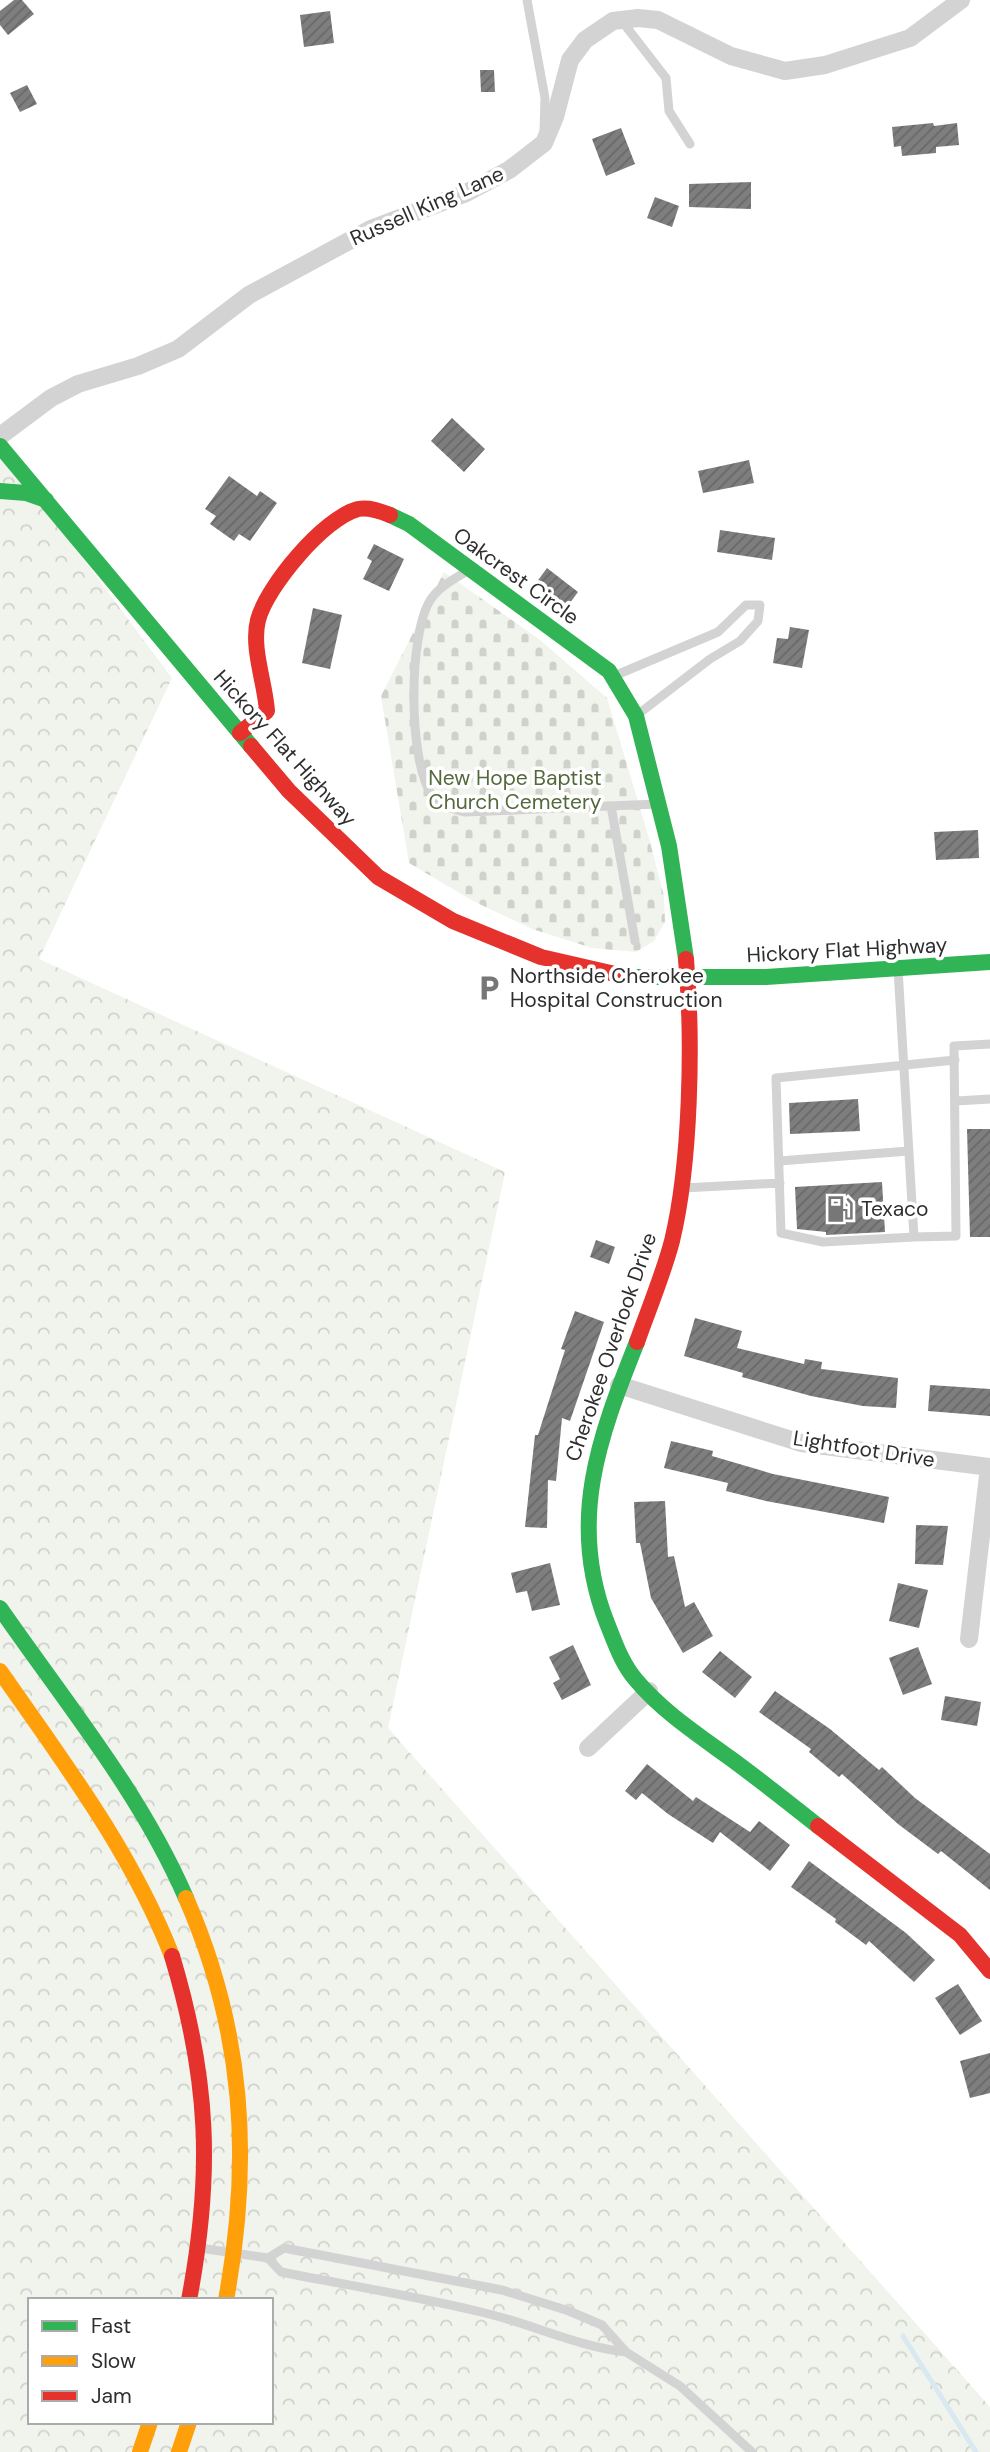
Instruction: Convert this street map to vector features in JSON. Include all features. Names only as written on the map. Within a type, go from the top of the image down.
[{"type":"street","points":[[544,143],[555,117],[570,60],[600,28],[621,20],[658,20],[731,56],[785,71],[825,65],[910,38],[961,0]]},
{"type":"street","name":"Russell King Lane","points":[[0,436],[51,398],[78,384],[138,366],[178,349],[249,295],[371,229],[466,193],[509,170],[544,143]]},
{"type":"street","name":"Hickory Flat Highway","points":[[0,446],[289,791],[378,877],[453,921],[541,957],[612,975],[688,979],[990,962]]},
{"type":"street","points":[[0,491],[26,493],[46,500]]},
{"type":"street","name":"Oakcrest Circle","points":[[240,733],[267,711],[257,639],[258,620],[267,596],[289,568],[341,515],[360,508],[387,513],[409,524],[612,676],[636,716],[674,871],[688,979]]},
{"type":"street","name":"Cherokee Overlook Drive","points":[[688,979],[681,1188],[669,1255],[619,1385],[588,1482],[586,1523],[595,1591],[611,1633],[633,1676],[681,1721],[985,1952],[990,1971]]},
{"type":"street","name":"Lightfoot Drive","points":[[619,1385],[800,1443],[989,1467]]},
{"type":"street","points":[[969,1639],[989,1467]]},
{"type":"street","points":[[0,1608],[145,1817],[184,1889],[200,1928],[226,2011],[237,2078],[243,2162],[235,2253],[226,2298]]},
{"type":"street","points":[[0,1671],[123,1852],[159,1921],[174,1961],[192,2025],[202,2081],[207,2160],[200,2248],[189,2298]]},
{"type":"street","points":[[587,1748],[649,1691]]},
{"type":"street","points":[[141,2452],[149,2424]]},
{"type":"street","points":[[179,2452],[188,2424]]},
{"type":"lane","points":[[527,0],[544,98],[544,143]]},
{"type":"lane","points":[[621,20],[666,78],[669,111],[690,144]]},
{"type":"lane","points":[[471,568],[446,584],[430,599],[419,629],[413,687],[416,729],[424,776],[432,794],[446,808],[465,812],[658,804]]},
{"type":"lane","points":[[612,676],[718,632],[746,605],[760,605],[758,621],[740,640],[710,659],[636,716]]},
{"type":"lane","points":[[611,806],[635,941]]},
{"type":"lane","points":[[898,968],[914,1237]]},
{"type":"lane","points":[[955,1060],[904,1063],[776,1078],[781,1233],[823,1242],[956,1236],[956,1101],[955,1060],[954,1046],[990,1044]]},
{"type":"lane","points":[[956,1101],[990,1099]]},
{"type":"lane","points":[[779,1161],[909,1151]]},
{"type":"lane","points":[[681,1188],[780,1183]]},
{"type":"lane","points":[[200,2248],[268,2258],[281,2272],[481,2312],[526,2324],[593,2348],[626,2352]]},
{"type":"lane","points":[[268,2258],[284,2248],[502,2290],[569,2311],[602,2325],[626,2352],[680,2386],[752,2452]]},
{"type":"green space","points":[[0,447],[172,678],[39,959],[505,1172],[388,1728],[990,2407],[990,2452],[0,2452]]},
{"type":"green space","name":"New Hope Baptist Church Cemetery","points":[[444,572],[540,640],[607,698],[664,896],[665,922],[654,941],[636,952],[592,948],[532,929],[473,901],[409,863],[381,696]]},
{"type":"building","points":[[14,0],[22,0],[34,14],[8,35],[0,25],[0,11]]},
{"type":"building","points":[[330,11],[334,43],[304,47],[300,15]]},
{"type":"building","points":[[480,70],[494,70],[495,92],[481,92]]},
{"type":"building","points":[[27,85],[37,104],[20,112],[10,93]]},
{"type":"building","points":[[933,123],[934,126],[957,123],[959,145],[936,147],[936,153],[902,156],[901,146],[894,147],[892,127]]},
{"type":"building","points":[[621,128],[635,164],[606,176],[592,139]]},
{"type":"building","points":[[751,182],[751,209],[689,207],[689,184]]},
{"type":"building","points":[[655,197],[679,206],[672,227],[647,218]]},
{"type":"building","points":[[452,418],[485,449],[464,472],[431,441]]},
{"type":"building","points":[[749,460],[754,483],[703,493],[698,471]]},
{"type":"building","points":[[229,476],[257,496],[260,491],[277,503],[250,541],[239,534],[234,541],[210,524],[216,516],[205,509]]},
{"type":"building","points":[[720,530],[775,538],[772,560],[717,552]]},
{"type":"building","points":[[374,544],[404,559],[389,591],[363,579],[372,561],[367,558]]},
{"type":"building","points":[[547,568],[578,592],[567,607],[563,604],[559,610],[546,600],[551,595],[536,583]]},
{"type":"building","points":[[313,608],[342,615],[330,669],[302,663]]},
{"type":"building","points":[[790,627],[809,630],[802,668],[773,663],[777,638],[788,639]]},
{"type":"building","points":[[978,830],[979,858],[936,860],[934,832]]},
{"type":"building","points":[[858,1099],[860,1131],[790,1134],[789,1103]]},
{"type":"building","points":[[967,1129],[990,1129],[990,1237],[970,1237]]},
{"type":"building","name":"Texaco","points":[[882,1182],[885,1232],[826,1235],[826,1232],[797,1229],[795,1187]]},
{"type":"building","points":[[596,1240],[615,1247],[609,1264],[590,1257]]},
{"type":"building","points":[[575,1311],[604,1322],[570,1421],[562,1418],[556,1481],[548,1480],[547,1528],[525,1527],[535,1435],[538,1435],[565,1350],[561,1349]]},
{"type":"building","points":[[695,1318],[742,1331],[737,1348],[804,1364],[805,1359],[822,1362],[821,1369],[898,1378],[896,1408],[863,1406],[811,1396],[742,1377],[743,1373],[684,1356]]},
{"type":"building","points":[[930,1385],[990,1389],[990,1416],[928,1411]]},
{"type":"building","points":[[671,1441],[713,1451],[712,1456],[773,1474],[889,1497],[884,1523],[726,1491],[728,1483],[664,1468]]},
{"type":"building","points":[[665,1501],[668,1557],[674,1556],[685,1607],[694,1602],[713,1636],[683,1653],[651,1598],[640,1543],[636,1543],[634,1502]]},
{"type":"building","points":[[916,1525],[948,1526],[943,1565],[915,1564]]},
{"type":"building","points":[[550,1563],[560,1605],[532,1611],[527,1591],[516,1593],[511,1573]]},
{"type":"building","points":[[898,1583],[928,1590],[919,1628],[889,1621]]},
{"type":"building","points":[[573,1645],[591,1685],[562,1700],[553,1683],[560,1679],[549,1657]]},
{"type":"building","points":[[918,1647],[932,1684],[903,1695],[889,1658]]},
{"type":"building","points":[[720,1651],[752,1677],[735,1698],[702,1672]]},
{"type":"building","points":[[775,1691],[830,1729],[879,1770],[882,1767],[915,1798],[990,1854],[990,1890],[941,1851],[938,1854],[898,1824],[842,1774],[839,1777],[809,1752],[811,1749],[759,1712]]},
{"type":"building","points":[[945,1696],[981,1702],[977,1726],[941,1720]]},
{"type":"building","points":[[647,1764],[693,1801],[696,1797],[750,1832],[759,1821],[790,1845],[770,1871],[720,1832],[713,1843],[668,1814],[642,1793],[636,1800],[625,1791]]},
{"type":"building","points":[[809,1861],[906,1933],[935,1960],[914,1982],[869,1941],[866,1945],[835,1922],[836,1919],[791,1887]]},
{"type":"building","points":[[958,1984],[982,2021],[960,2035],[935,1998]]},
{"type":"building","points":[[990,2053],[990,2093],[970,2098],[960,2061]]},
{"type":"waterway","points":[[903,2336],[976,2452]]},
{"type":"traffic: fast","points":[[0,446],[251,746]]},
{"type":"traffic: fast","points":[[0,491],[26,493],[46,500]]},
{"type":"traffic: fast","points":[[390,515],[409,524],[609,671],[636,716],[669,846],[686,959]]},
{"type":"traffic: fast","points":[[628,977],[766,977],[990,962]]},
{"type":"traffic: fast","points":[[637,1342],[600,1446],[589,1515],[589,1550],[595,1586],[607,1623],[627,1667],[657,1702],[818,1826]]},
{"type":"traffic: fast","points":[[0,1608],[124,1784],[147,1821],[186,1898]]},
{"type":"traffic: slow","points":[[0,1671],[95,1809],[137,1880],[172,1956]]},
{"type":"traffic: slow","points":[[186,1898],[220,1997],[238,2096],[239,2196],[226,2298]]},
{"type":"traffic: slow","points":[[140,2452],[149,2424]]},
{"type":"traffic: slow","points":[[179,2452],[188,2424]]},
{"type":"traffic: jam","points":[[240,733],[267,711],[256,631],[263,606],[285,572],[314,539],[344,515],[358,509],[390,515]]},
{"type":"traffic: jam","points":[[251,746],[289,791],[378,877],[453,921],[541,957],[628,977]]},
{"type":"traffic: jam","points":[[637,1342],[672,1241],[683,1175],[690,1063],[686,959]]},
{"type":"traffic: jam","points":[[818,1826],[960,1935],[990,1971]]},
{"type":"traffic: jam","points":[[172,1956],[194,2044],[203,2127],[202,2210],[189,2298]]},
{"type":"place","name":"Northside Cherokee Hospital Construction","points":[[489,988]]},
{"type":"place","name":"Texaco","points":[[840,1209]]}]
